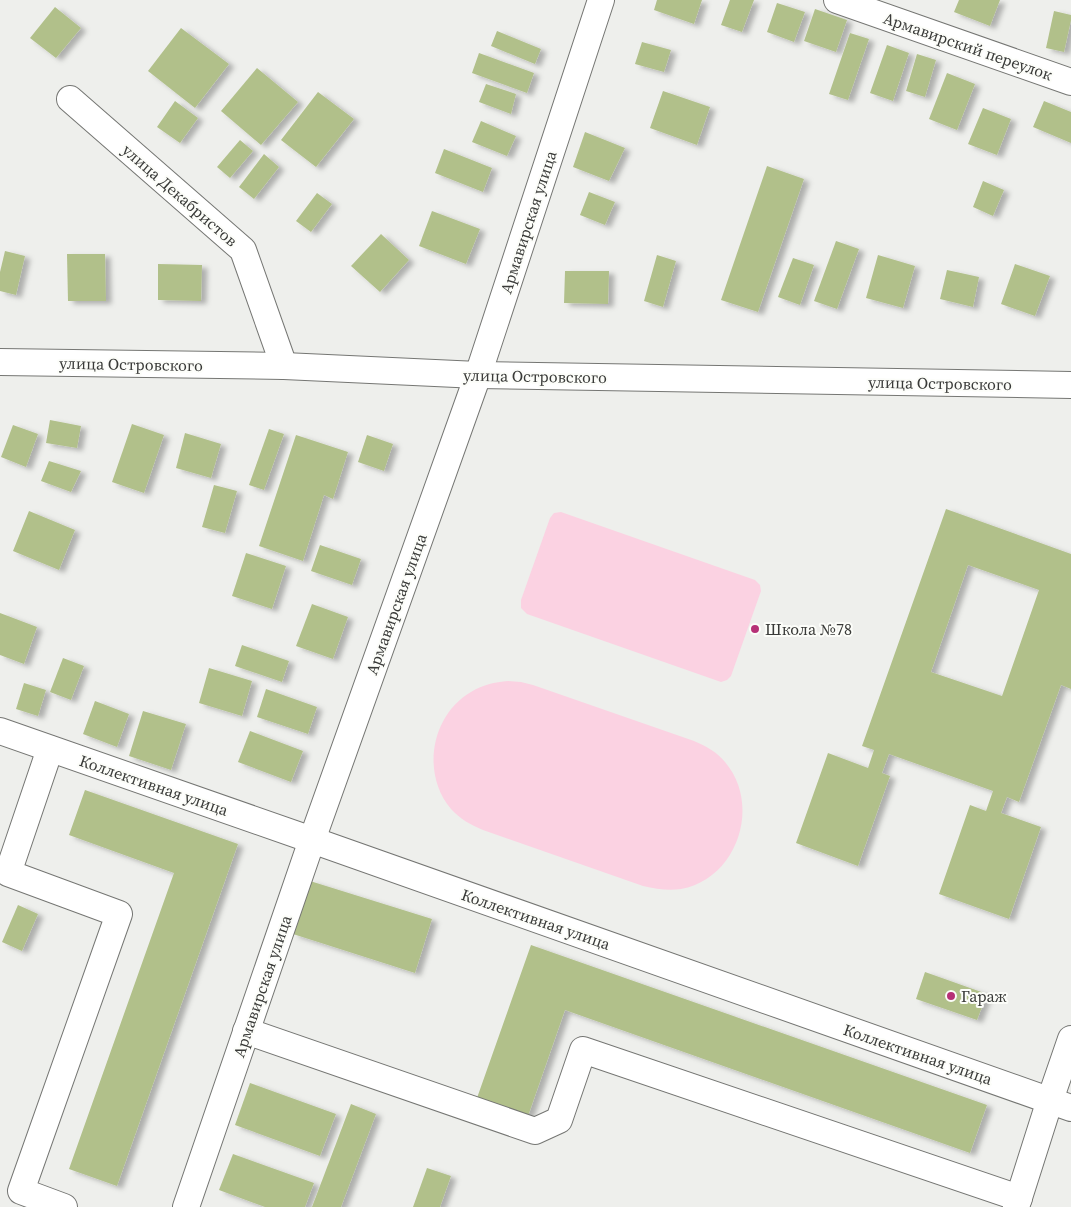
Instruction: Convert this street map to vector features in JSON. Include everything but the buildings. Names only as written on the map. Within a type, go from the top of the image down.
[{"type":"street","name":"Армавирская улица","points":[[186,1207],[312,840],[478,375],[601,0]]},
{"type":"street","name":"Армавирский переулок","points":[[837,0],[1071,82]]},
{"type":"street","name":"улица Декабристов","points":[[70,100],[242,250],[284,366]]},
{"type":"street","name":"улица Островского","points":[[0,362],[284,366],[478,375],[1071,385]]},
{"type":"street","name":"Коллективная улица","points":[[0,731],[1060,1104]]},
{"type":"street","points":[[50,749],[8,873],[118,914],[21,1191],[64,1207]]},
{"type":"street","points":[[246,1031],[535,1131],[559,1120],[583,1050],[1018,1203],[1060,1104],[1071,1039]]},
{"type":"shaded area","points":[[561,512],[755,580],[760,585],[761,591],[731,676],[721,682],[527,614],[521,608],[521,600],[550,518],[554,513]]},
{"type":"shaded area","points":[[508,681],[533,685],[694,741],[718,755],[736,779],[742,799],[742,818],[738,838],[729,856],[717,871],[700,882],[681,889],[672,890],[643,886],[483,830],[454,813],[442,795],[436,779],[434,763],[435,746],[439,730],[457,702],[471,692],[489,684]]},
{"type":"place","name":"Школа №78","points":[[755,629]]},
{"type":"place","name":"Гараж","points":[[951,996]]}]
